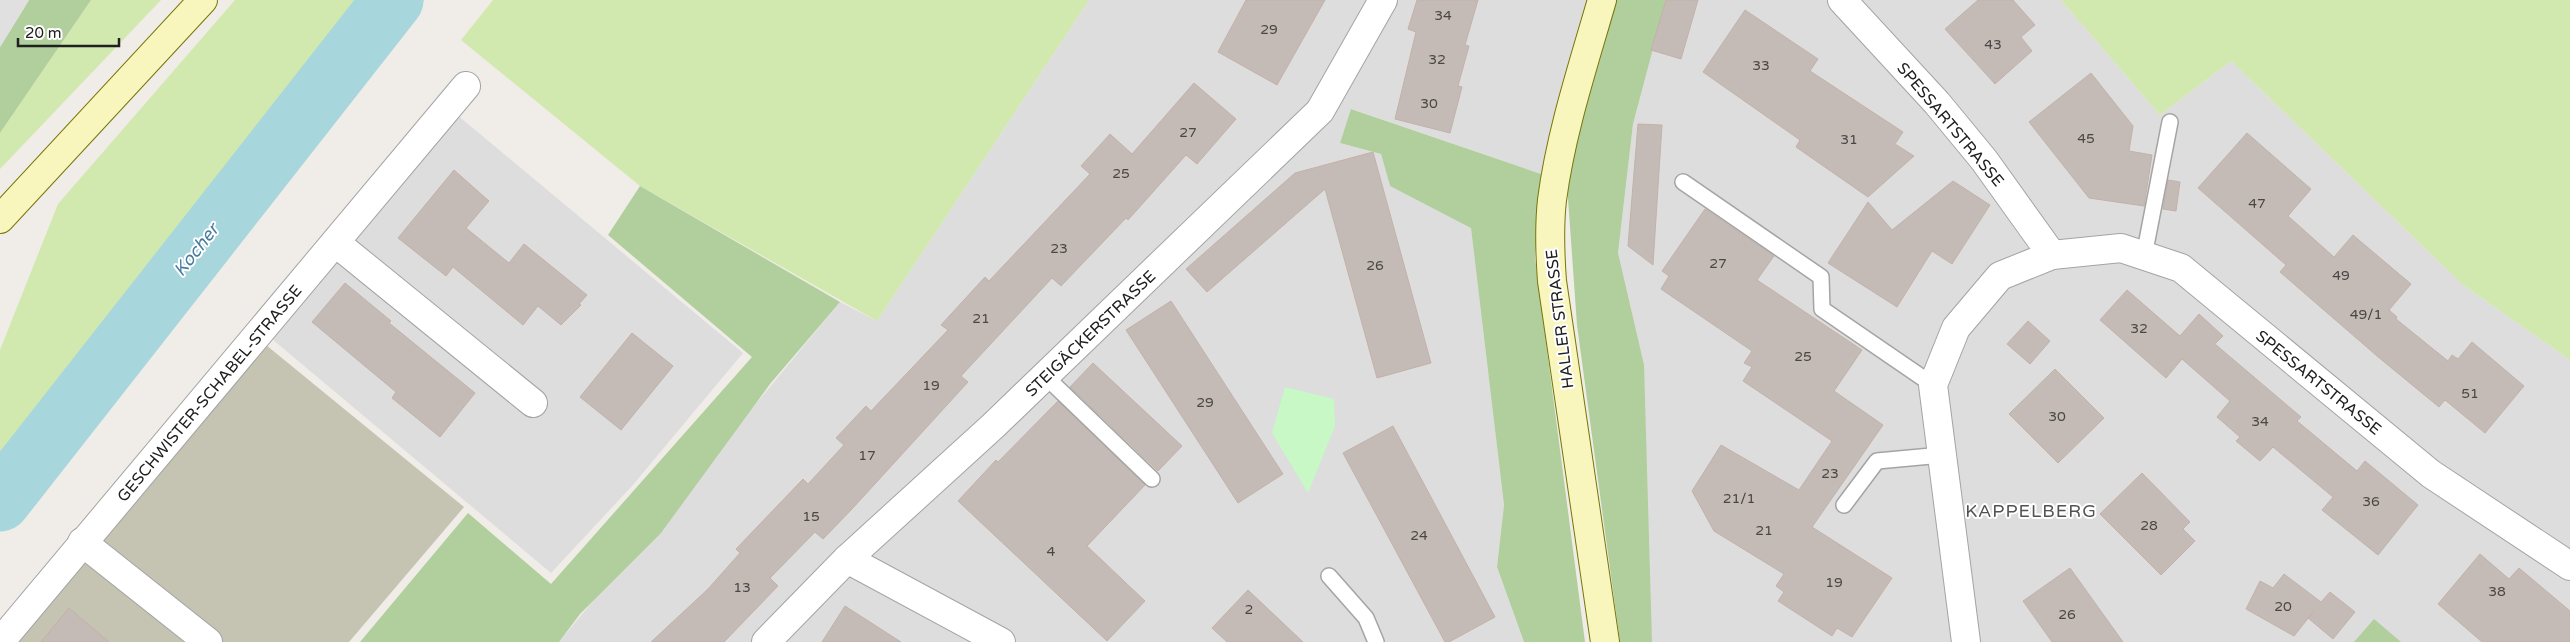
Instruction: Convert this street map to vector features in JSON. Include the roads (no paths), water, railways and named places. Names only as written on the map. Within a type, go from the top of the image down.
[{"type":"main road","points":[[0,219],[204,0]]},
{"type":"main road","name":"HALLER STRASSE","points":[[1602,0],[1559,159],[1552,202],[1550,237],[1552,281],[1605,642]]},
{"type":"street","name":"STEIGÄCKERSTRASSE","points":[[766,642],[847,559],[1045,376],[1320,111],[1382,0]]},
{"type":"street","name":"SPESSARTSTRASSE","points":[[1842,0],[1949,117],[1984,160],[2052,255]]},
{"type":"street","name":"GESCHWISTER-SCHABEL-STRASSE","points":[[0,642],[466,86]]},
{"type":"street","points":[[336,243],[532,403]]},
{"type":"street","name":"SPESSARTSTRASSE","points":[[1966,642],[1933,385],[1956,328],[2000,276],[2052,255],[2121,248],[2181,268],[2430,474],[2570,566]]},
{"type":"street","points":[[82,542],[208,642]]},
{"type":"street","points":[[847,559],[1000,642]]},
{"type":"lane","points":[[2144,256],[2170,122]]},
{"type":"lane","points":[[1683,182],[1821,277],[1822,309],[1933,385]]},
{"type":"lane","points":[[1045,376],[1152,479]]},
{"type":"lane","points":[[1844,505],[1877,461],[1942,455]]},
{"type":"lane","points":[[1329,576],[1366,618],[1376,642]]},
{"type":"waterway","name":"Kocher","points":[[0,501],[393,0]]},
{"type":"district","name":"KAPPELBERG","points":[[2031,511]]}]
